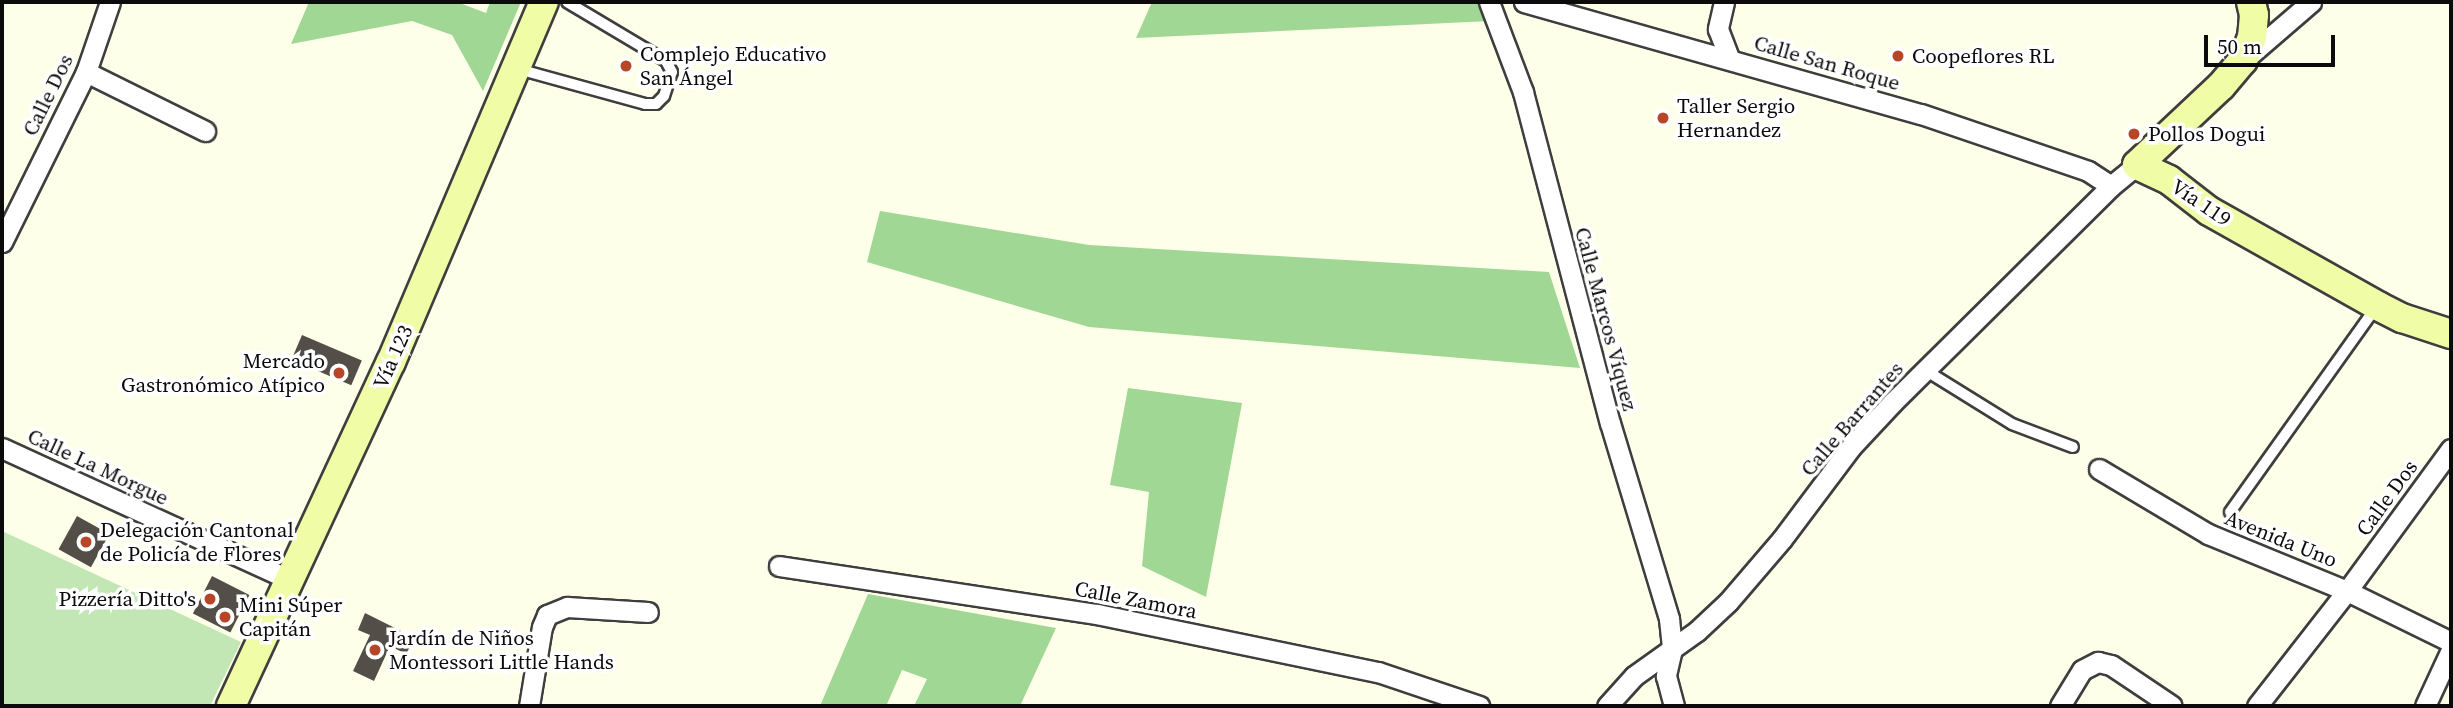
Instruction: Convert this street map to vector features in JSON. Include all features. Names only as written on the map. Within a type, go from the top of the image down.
[{"type":"main road","name":"Vía 123","points":[[231,706],[391,362],[544,2]]},
{"type":"main road","points":[[2137,164],[2221,86],[2243,60],[2252,37],[2254,15],[2251,2]]},
{"type":"main road","name":"Vía 119","points":[[2137,164],[2169,180],[2209,211],[2378,306],[2402,318],[2451,334]]},
{"type":"street","name":"Calle Dos","points":[[2,242],[86,72],[110,2]]},
{"type":"street","name":"Calle Marcos Víquez","points":[[1489,2],[1522,92],[1610,423],[1669,620],[1672,649],[1666,676],[1674,706]]},
{"type":"street","name":"Calle San Roque","points":[[1524,2],[1921,114],[2088,171],[2111,186]]},
{"type":"street","points":[[1724,2],[1718,29],[1729,58]]},
{"type":"street","points":[[2243,60],[2311,2]]},
{"type":"street","points":[[86,72],[205,131]]},
{"type":"street","name":"Calle Barrantes","points":[[1607,706],[1634,676],[1672,649],[1728,602],[1782,539],[1851,447],[2111,186],[2137,164]]},
{"type":"street","name":"Calle La Morgue","points":[[2,448],[289,580]]},
{"type":"street","name":"Calle Dos","points":[[2257,706],[2347,591],[2451,449]]},
{"type":"street","name":"Avenida Uno","points":[[2099,469],[2208,534],[2347,591],[2451,642]]},
{"type":"street","name":"Calle Zamora","points":[[779,566],[1097,614],[1378,672],[1479,706]]},
{"type":"street","points":[[528,706],[542,626],[547,615],[567,607],[648,612]]},
{"type":"street","points":[[2425,706],[2451,650]]},
{"type":"street","points":[[2060,706],[2081,670],[2098,662],[2111,665],[2172,706]]},
{"type":"lane","points":[[515,68],[645,104],[656,104],[664,96],[672,72],[666,61],[567,2]]},
{"type":"lane","points":[[2230,512],[2378,306]]},
{"type":"lane","points":[[1926,370],[2012,424],[2073,447]]},
{"type":"green space","points":[[309,2],[457,2],[486,13],[490,2],[521,2],[483,91],[452,35],[412,21],[291,44]]},
{"type":"green space","points":[[1152,2],[1481,2],[1490,21],[1136,38]]},
{"type":"green space","points":[[880,211],[1089,245],[1549,272],[1580,368],[1089,327],[867,262]]},
{"type":"green space","points":[[1128,388],[1242,403],[1206,597],[1142,566],[1149,492],[1110,485]]},
{"type":"green space","points":[[2,531],[241,642],[210,706],[2,706]]},
{"type":"green space","points":[[868,594],[1056,628],[1020,706],[914,706],[927,679],[902,670],[887,704],[892,706],[820,706]]},
{"type":"building","name":"Mercado Gastronómico Atípico","points":[[302,335],[362,360],[351,385],[291,360]]},
{"type":"building","name":"Delegación Cantonal de Policía de Flores","points":[[77,516],[109,534],[91,567],[59,549]]},
{"type":"building","points":[[212,576],[249,595],[230,632],[193,613]]},
{"type":"building","name":"Jardín de Niños Montessori Little Hands","points":[[365,613],[415,638],[406,654],[390,646],[374,681],[353,671],[370,635],[358,630]]},
{"type":"place","name":"Coopeflores RL","points":[[1898,56]]},
{"type":"place","name":"Complejo Educativo San Ángel","points":[[626,66]]},
{"type":"place","name":"Taller Sergio Hernandez","points":[[1663,118]]},
{"type":"place","name":"Pollos Dogui","points":[[2134,134]]},
{"type":"place","name":"Mercado Gastronómico Atípico","points":[[339,373]]},
{"type":"place","name":"Delegación Cantonal de Policía de Flores","points":[[86,542]]},
{"type":"place","name":"Pizzería Ditto's","points":[[210,599]]},
{"type":"place","name":"Mini Súper Capitán","points":[[225,617]]},
{"type":"place","name":"Jardín de Niños Montessori Little Hands","points":[[375,650]]}]
